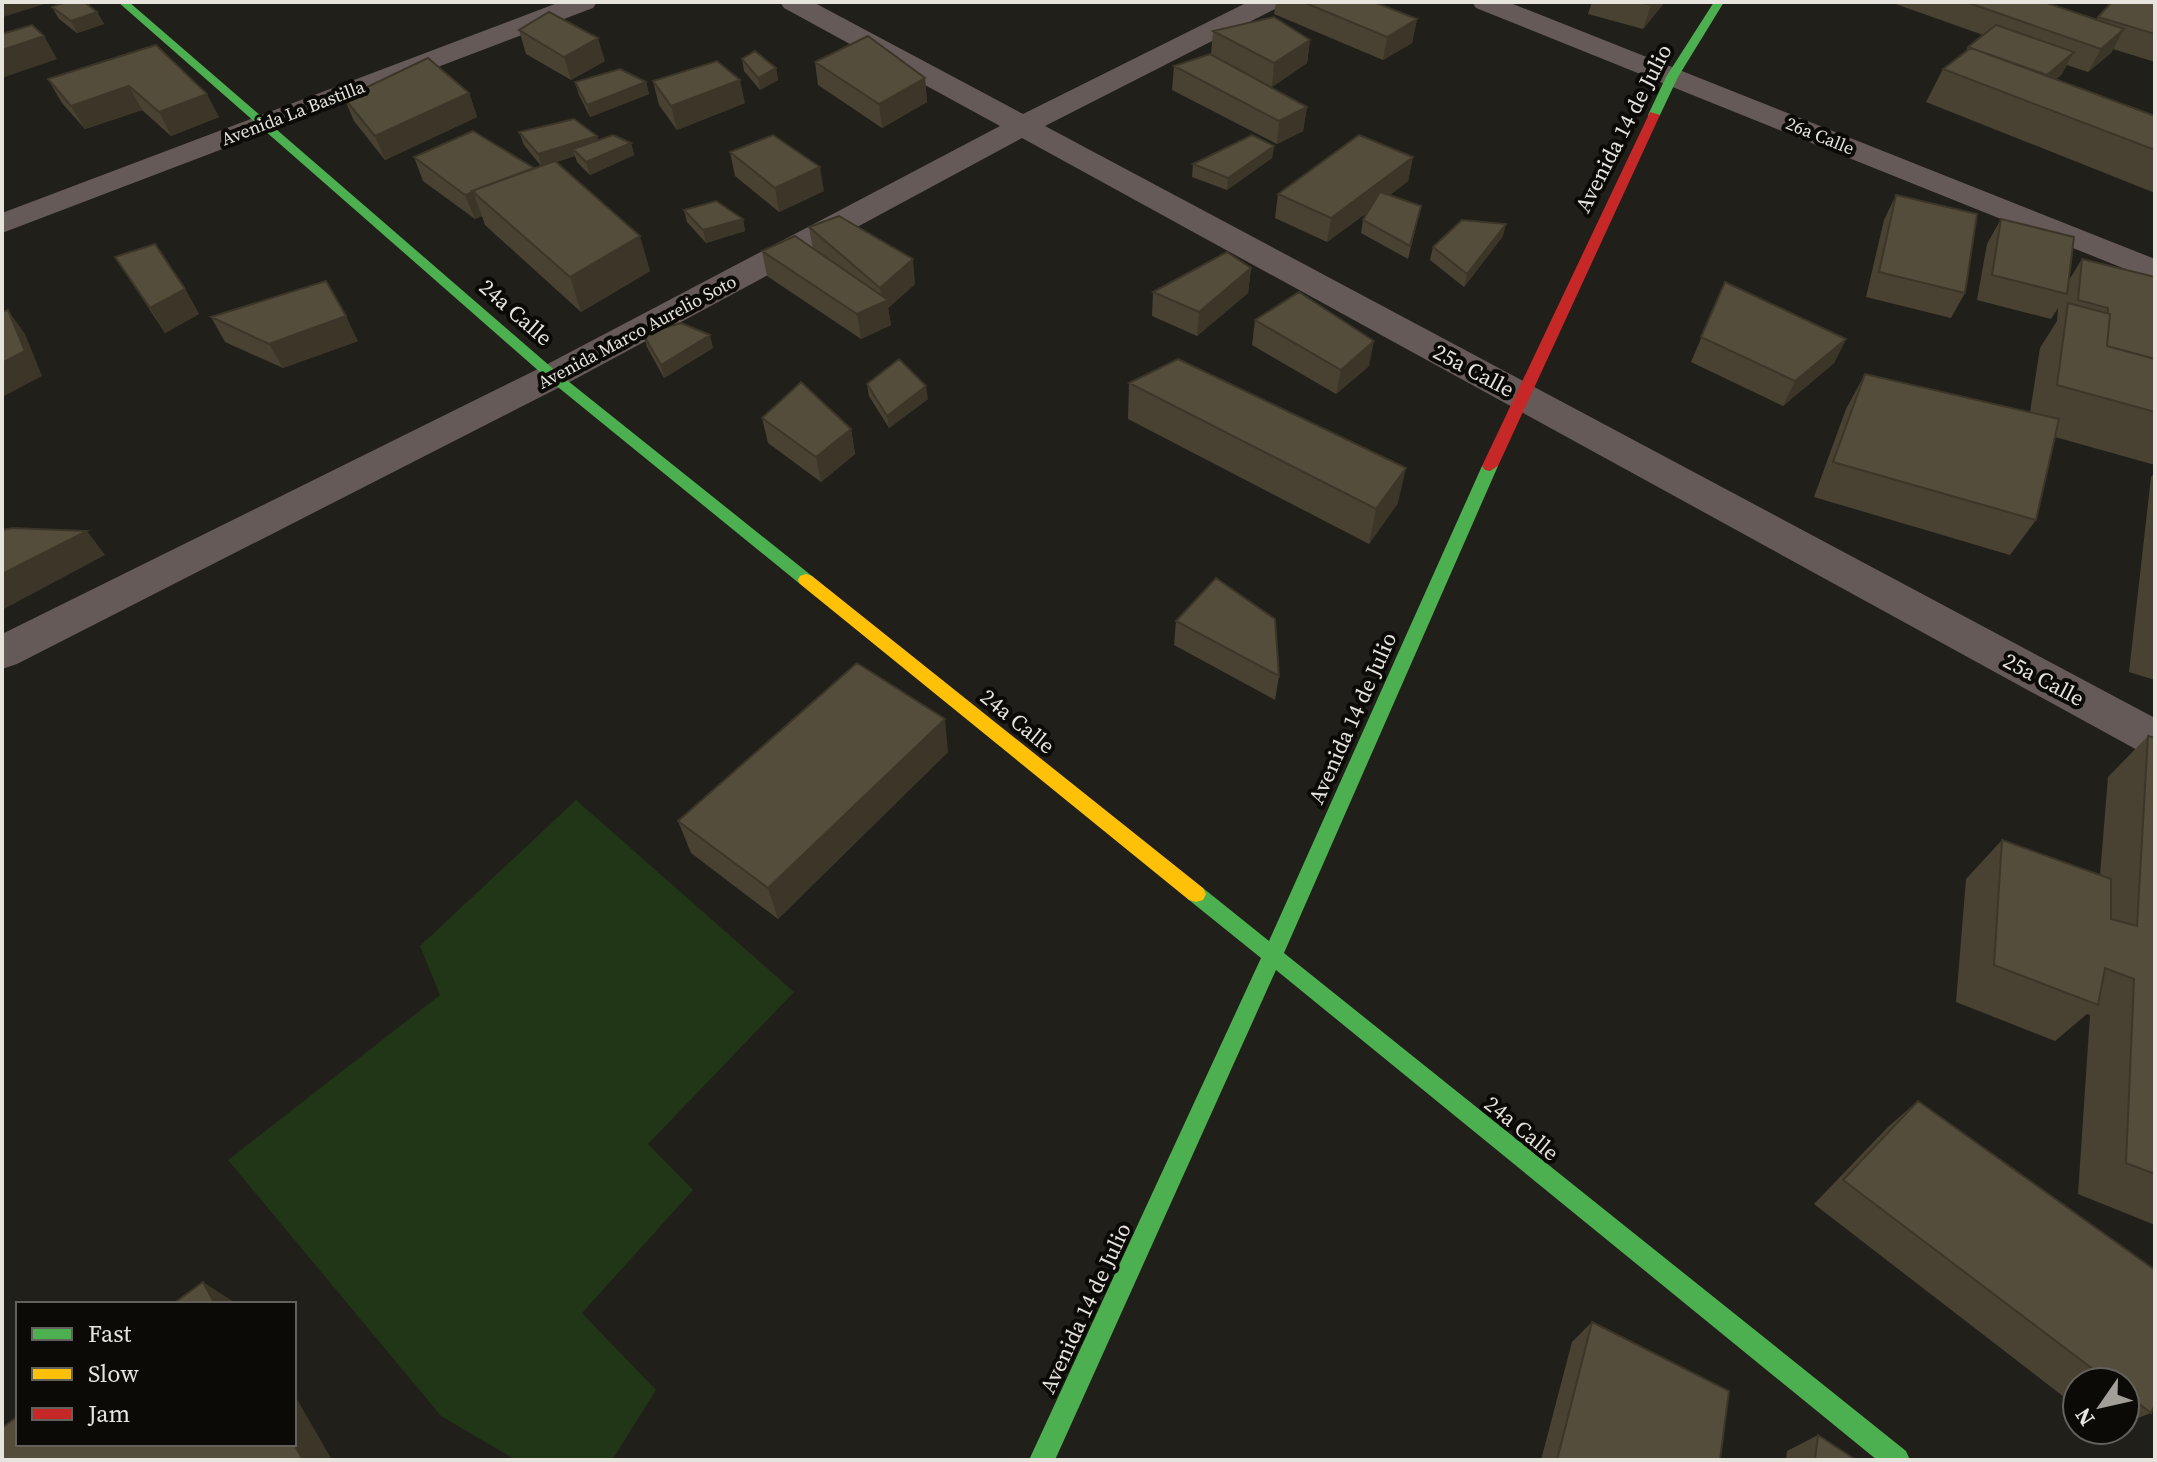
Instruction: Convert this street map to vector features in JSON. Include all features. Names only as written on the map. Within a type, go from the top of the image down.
[{"type":"street","name":"24a Calle","points":[[123,2],[553,376],[1897,1460]]},
{"type":"street","name":"Avenida La Bastilla","points":[[2,224],[584,2]]},
{"type":"street","name":"25a Calle","points":[[793,2],[2155,739]]},
{"type":"street","name":"Avenida Marco Aurelio Soto","points":[[2,653],[553,376],[1022,126],[1268,2]]},
{"type":"street","name":"26a Calle","points":[[1485,2],[2155,271]]},
{"type":"street","name":"Avenida 14 de Julio","points":[[1042,1460],[1271,958],[1521,396],[1672,77],[1719,2]]},
{"type":"green space","points":[[576,800],[794,992],[648,1144],[693,1190],[582,1313],[656,1390],[612,1460],[516,1460],[441,1416],[228,1160],[440,995],[420,946]]},
{"type":"building","points":[[66,2],[84,2],[97,12],[71,21],[52,7]]},
{"type":"building","points":[[1303,2],[1374,2],[1417,19],[1387,37]]},
{"type":"building","points":[[1966,2],[2044,2],[2124,29],[2101,49]]},
{"type":"building","points":[[2112,2],[2155,2],[2155,34],[2098,17]]},
{"type":"building","points":[[549,12],[598,38],[564,57],[519,30]]},
{"type":"building","points":[[1274,17],[1310,40],[1274,63],[1213,31]]},
{"type":"building","points":[[32,25],[44,36],[2,50],[2,34]]},
{"type":"building","points":[[1996,25],[2074,52],[2047,75],[1968,47]]},
{"type":"building","points":[[868,36],[925,78],[879,104],[815,62]]},
{"type":"building","points":[[156,45],[207,94],[159,112],[129,86],[71,106],[48,79]]},
{"type":"building","points":[[1971,48],[2155,116],[2155,150],[1943,69]]},
{"type":"building","points":[[755,51],[776,68],[758,78],[742,59]]},
{"type":"building","points":[[1210,54],[1307,107],[1279,121],[1174,66]]},
{"type":"building","points":[[428,58],[469,93],[375,136],[344,98]]},
{"type":"building","points":[[717,61],[740,80],[671,106],[653,81]]},
{"type":"building","points":[[620,69],[646,82],[587,105],[575,82]]},
{"type":"building","points":[[574,119],[597,136],[538,154],[519,132]]},
{"type":"building","points":[[473,131],[534,168],[465,195],[414,157]]},
{"type":"building","points":[[613,135],[631,143],[586,162],[573,149]]},
{"type":"building","points":[[773,135],[820,167],[775,188],[730,152]]},
{"type":"building","points":[[1252,135],[1274,146],[1228,178],[1193,164]]},
{"type":"building","points":[[1359,135],[1413,157],[1331,218],[1278,194]]},
{"type":"building","points":[[555,161],[640,236],[570,277],[472,191]]},
{"type":"building","points":[[1380,192],[1421,206],[1410,246],[1363,220]]},
{"type":"building","points":[[1896,195],[1977,214],[1965,293],[1879,272]]},
{"type":"building","points":[[716,201],[743,219],[703,230],[684,210]]},
{"type":"building","points":[[839,216],[913,259],[880,288],[809,227]]},
{"type":"building","points":[[2001,219],[2074,237],[2067,294],[1992,275]]},
{"type":"building","points":[[1462,220],[1506,224],[1467,274],[1433,247]]},
{"type":"building","points":[[795,236],[888,300],[857,314],[762,251]]},
{"type":"building","points":[[155,244],[185,289],[150,308],[115,257]]},
{"type":"building","points":[[1227,252],[1251,268],[1199,312],[1153,292]]},
{"type":"building","points":[[2082,259],[2155,277],[2155,359],[2107,346],[2108,308],[2078,300]]},
{"type":"building","points":[[326,281],[346,316],[269,344],[211,317]]},
{"type":"building","points":[[1725,282],[1846,339],[1795,381],[1701,337]]},
{"type":"building","points":[[1299,292],[1374,341],[1341,370],[1255,320]]},
{"type":"building","points":[[2068,303],[2110,314],[2107,346],[2155,359],[2155,412],[2057,385]]},
{"type":"building","points":[[8,310],[25,351],[2,363],[2,312]]},
{"type":"building","points":[[681,323],[710,335],[661,365],[643,334]]},
{"type":"building","points":[[899,359],[926,386],[887,416],[867,384]]},
{"type":"building","points":[[1178,359],[1406,468],[1376,509],[1129,383]]},
{"type":"building","points":[[1865,374],[2059,419],[2036,520],[1833,462]]},
{"type":"building","points":[[801,382],[851,429],[816,457],[762,418]]},
{"type":"building","points":[[2,530],[87,531],[2,574]]},
{"type":"building","points":[[1216,578],[1275,619],[1279,676],[1176,621]]},
{"type":"building","points":[[857,663],[945,719],[768,888],[678,821]]},
{"type":"building","points":[[2148,736],[2155,738],[2155,1174],[2126,1163],[2134,979],[2105,968],[2098,1005],[1994,965],[2002,840],[2111,879],[2111,919],[2137,926]]},
{"type":"building","points":[[1918,1101],[2155,1270],[2155,1404],[2151,1413],[2141,1405],[2141,1366],[2089,1366],[1843,1180]]},
{"type":"building","points":[[203,1282],[214,1302],[176,1302]]},
{"type":"building","points":[[1592,1322],[1729,1391],[1720,1460],[1557,1460]]},
{"type":"building","points":[[16,1418],[16,1446],[295,1446],[303,1460],[2,1460],[2,1428]]},
{"type":"building","points":[[1818,1435],[1856,1460],[1815,1460]]},
{"type":"traffic: fast","points":[[123,2],[553,376],[806,580]]},
{"type":"traffic: fast","points":[[1654,115],[1672,77],[1719,2]]},
{"type":"traffic: fast","points":[[1042,1460],[1271,958],[1490,466]]},
{"type":"traffic: fast","points":[[1196,894],[1897,1460]]},
{"type":"traffic: slow","points":[[806,580],[1196,894]]},
{"type":"traffic: jam","points":[[1490,466],[1654,115]]}]
